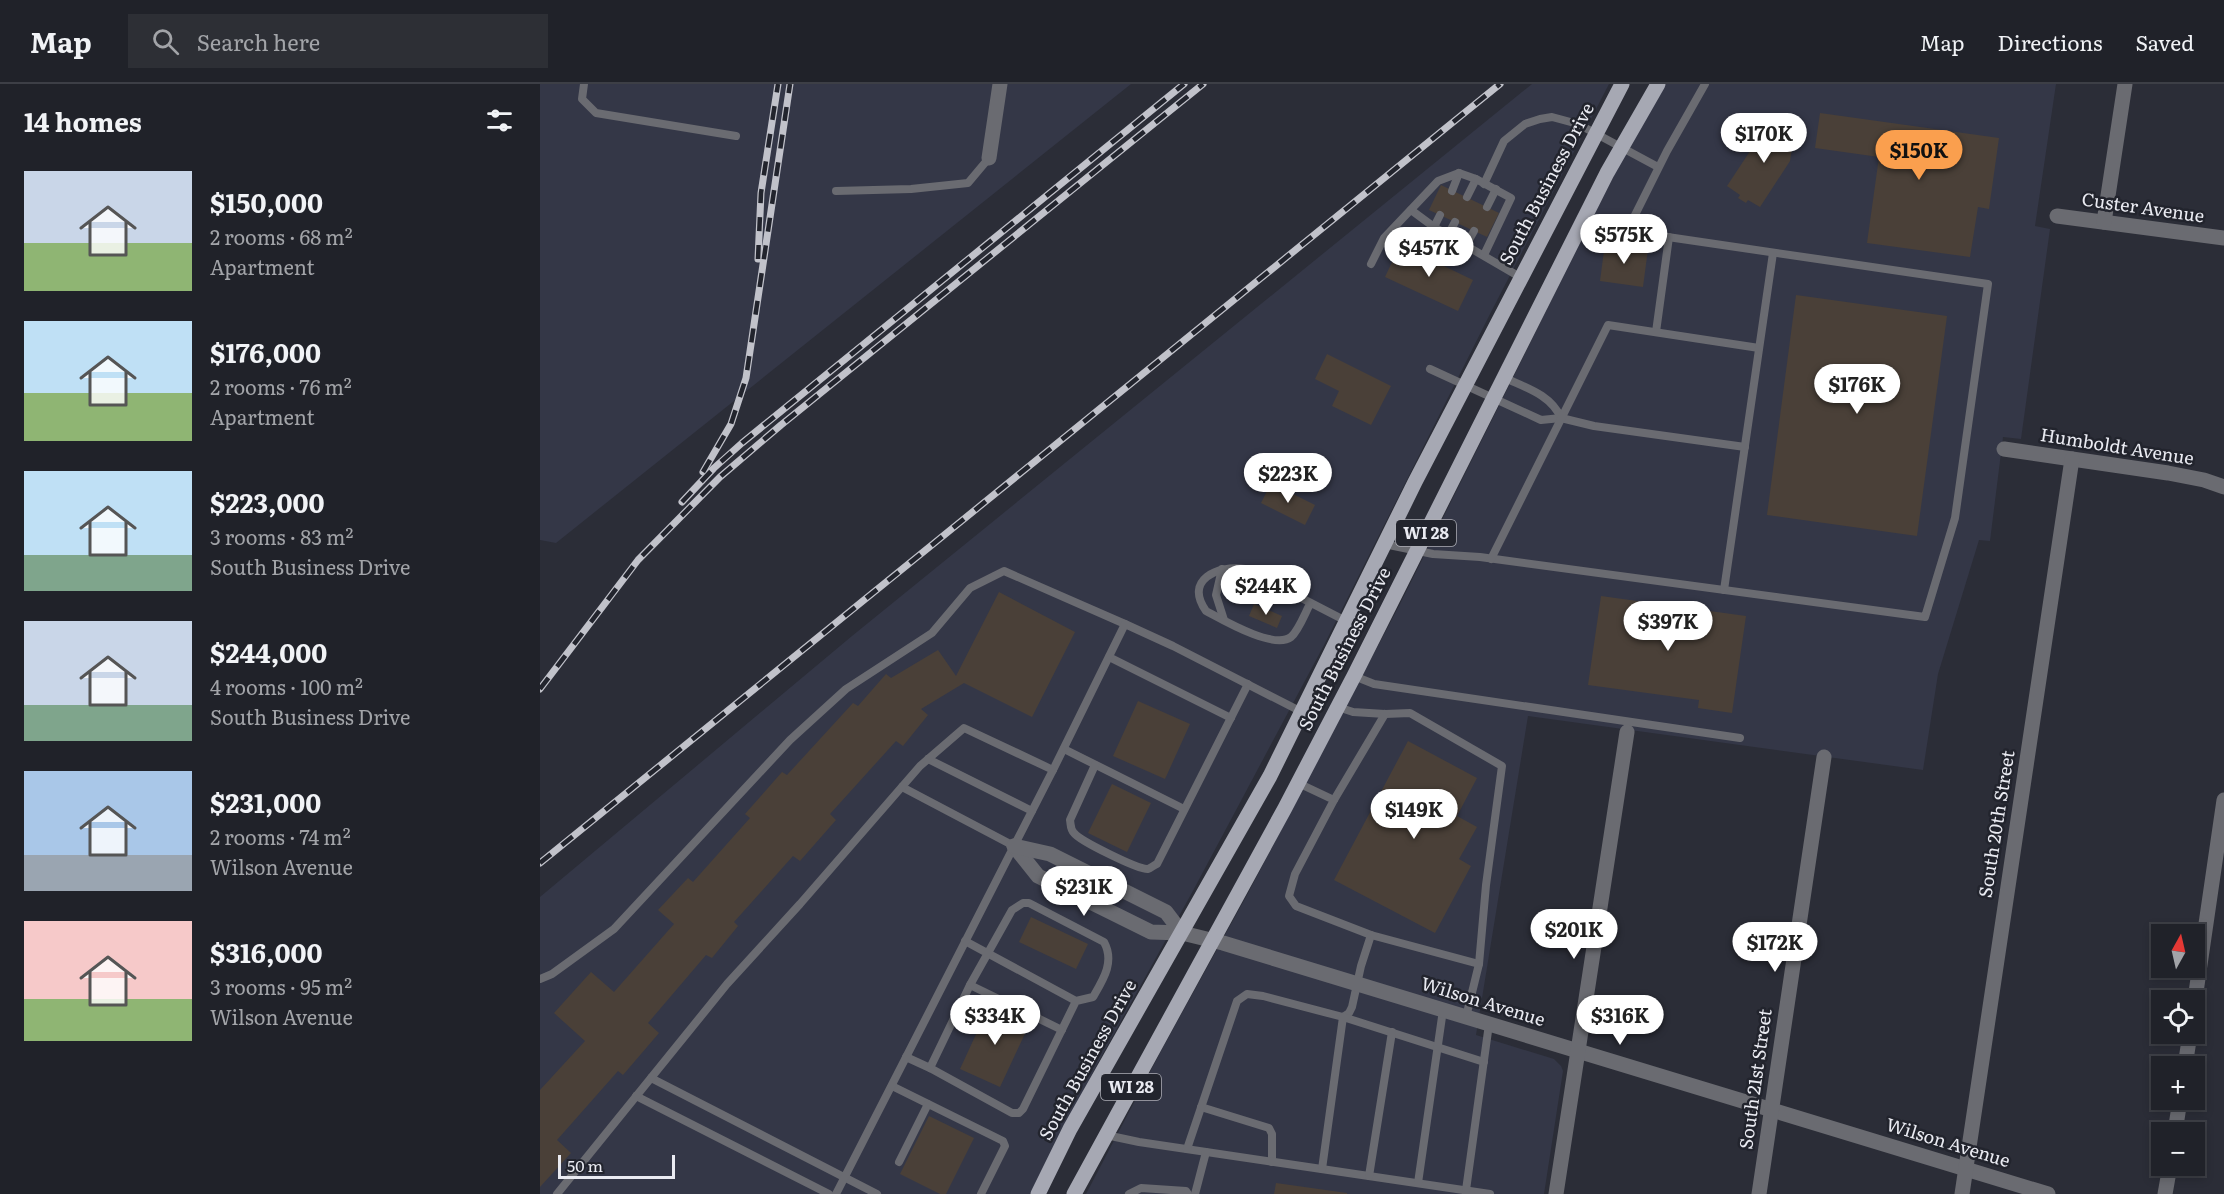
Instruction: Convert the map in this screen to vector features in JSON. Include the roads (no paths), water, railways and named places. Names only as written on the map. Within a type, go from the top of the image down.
[{"type":"main road","name":"South Business Drive","points":[[1038,1194],[1070,1129],[1270,776],[1384,544],[1520,277],[1622,84]]},
{"type":"main road","name":"South Business Drive","points":[[1074,1194],[1338,707],[1584,219],[1621,147],[1658,84]]},
{"type":"street","points":[[989,158],[1000,84]]},
{"type":"street","points":[[2104,222],[2125,84]]},
{"type":"street","name":"Custer Avenue","points":[[2057,216],[2224,238]]},
{"type":"street","name":"Humboldt Avenue","points":[[2004,449],[2168,473],[2224,487]]},
{"type":"street","name":"South 20th Street","points":[[1962,1194],[2072,459]]},
{"type":"street","points":[[1556,1194],[1627,732]]},
{"type":"street","name":"South 21st Street","points":[[1759,1194],[1824,757]]},
{"type":"street","points":[[2196,990],[2224,800]]},
{"type":"street","points":[[1014,846],[1050,854],[1166,912],[1182,933]]},
{"type":"street","name":"Wilson Avenue","points":[[1014,846],[1038,876],[1151,932],[1182,933],[1212,940],[2048,1194]]},
{"type":"street","points":[[2165,1194],[2168,1176]]},
{"type":"lane","points":[[584,84],[582,99],[596,113],[736,136]]},
{"type":"lane","points":[[1627,231],[1658,167],[1705,84]]},
{"type":"lane","points":[[1484,184],[1504,141],[1524,124],[1552,117],[1578,124],[1658,167]]},
{"type":"lane","points":[[836,191],[911,189],[968,183],[989,158]]},
{"type":"lane","points":[[1371,264],[1384,238],[1438,181],[1459,173],[1476,179],[1511,198],[1484,255]]},
{"type":"lane","points":[[1452,191],[1459,173]]},
{"type":"lane","points":[[1467,197],[1476,179]]},
{"type":"lane","points":[[1487,207],[1496,189]]},
{"type":"lane","points":[[1411,210],[1434,227],[1520,277]]},
{"type":"lane","points":[[1434,227],[1440,215]]},
{"type":"lane","points":[[1384,544],[1417,552],[1491,559],[1925,617],[1948,545],[1957,507],[1988,284],[1627,231],[1603,227],[1584,219]]},
{"type":"lane","points":[[1448,235],[1455,222]]},
{"type":"lane","points":[[1466,245],[1474,231]]},
{"type":"lane","points":[[1656,332],[1669,237]]},
{"type":"lane","points":[[1724,590],[1773,253]]},
{"type":"lane","points":[[1491,559],[1608,325],[1759,348]]},
{"type":"lane","points":[[1430,369],[1537,419],[1548,421],[1561,418],[1594,426],[1745,447]]},
{"type":"lane","points":[[1505,378],[1547,398],[1556,407],[1561,418]]},
{"type":"lane","points":[[1310,604],[1291,637],[1281,640],[1269,639],[1206,611],[1199,596],[1200,586],[1206,577],[1222,569],[1245,569],[1346,621]]},
{"type":"lane","points":[[1222,569],[1216,595],[1224,620]]},
{"type":"lane","points":[[540,979],[552,974],[614,929],[790,740],[846,689],[932,633],[970,588],[1004,571],[1125,624],[1302,712]]},
{"type":"lane","points":[[836,1194],[1064,749],[1125,624]]},
{"type":"lane","points":[[1109,657],[1231,718]]},
{"type":"lane","points":[[1354,676],[1374,684],[1740,738]]},
{"type":"lane","points":[[1095,765],[1070,820],[1075,835],[1140,867],[1148,868],[1156,864],[1248,684]]},
{"type":"lane","points":[[1338,707],[1353,712],[1410,713],[1502,766],[1486,885],[1479,964],[1466,1017]]},
{"type":"lane","points":[[1385,714],[1334,800],[1295,874],[1289,896],[1296,906],[1371,935],[1479,964]]},
{"type":"lane","points":[[557,1194],[727,984],[902,786],[928,759],[964,728],[1053,770]]},
{"type":"lane","points":[[1064,749],[1184,809]]},
{"type":"lane","points":[[928,759],[1032,811]]},
{"type":"lane","points":[[1298,783],[1334,800]]},
{"type":"lane","points":[[902,786],[1014,846]]},
{"type":"lane","points":[[930,1068],[970,985],[988,953],[1012,910],[1023,903],[1029,903],[1104,942],[1108,950],[1108,968],[1093,997],[1077,1000],[988,953],[965,941]]},
{"type":"lane","points":[[1322,1169],[1343,1017],[1352,1007],[1371,935]]},
{"type":"lane","points":[[970,985],[1062,1030]]},
{"type":"lane","points":[[1187,1149],[1237,1001],[1247,994],[1343,1017],[1484,1062]]},
{"type":"lane","points":[[906,1057],[1012,1113],[1019,1113],[1077,1000]]},
{"type":"lane","points":[[1418,1183],[1443,1010]]},
{"type":"lane","points":[[1466,1190],[1489,1024]]},
{"type":"lane","points":[[1369,1176],[1392,1032]]},
{"type":"lane","points":[[651,1078],[877,1194]]},
{"type":"lane","points":[[892,1086],[1003,1141],[1005,1146],[981,1194]]},
{"type":"lane","points":[[636,1096],[829,1194]]},
{"type":"lane","points":[[899,1162],[928,1104]]},
{"type":"lane","points":[[1201,1107],[1269,1128],[1272,1134],[1272,1162]]},
{"type":"lane","points":[[1105,1134],[1132,1141],[1490,1194]]},
{"type":"lane","points":[[1195,1194],[1206,1152]]},
{"type":"lane","points":[[1129,1194],[1141,1188],[1186,1191],[1188,1194]]},
{"type":"railway","points":[[758,259],[761,193],[778,84]]},
{"type":"railway","points":[[703,472],[731,424],[746,378],[790,84]]},
{"type":"railway","points":[[682,502],[714,468],[742,443],[1184,84]]},
{"type":"railway","points":[[540,689],[638,560],[720,477],[781,425],[1203,84]]},
{"type":"railway","points":[[540,863],[1500,84]]}]
